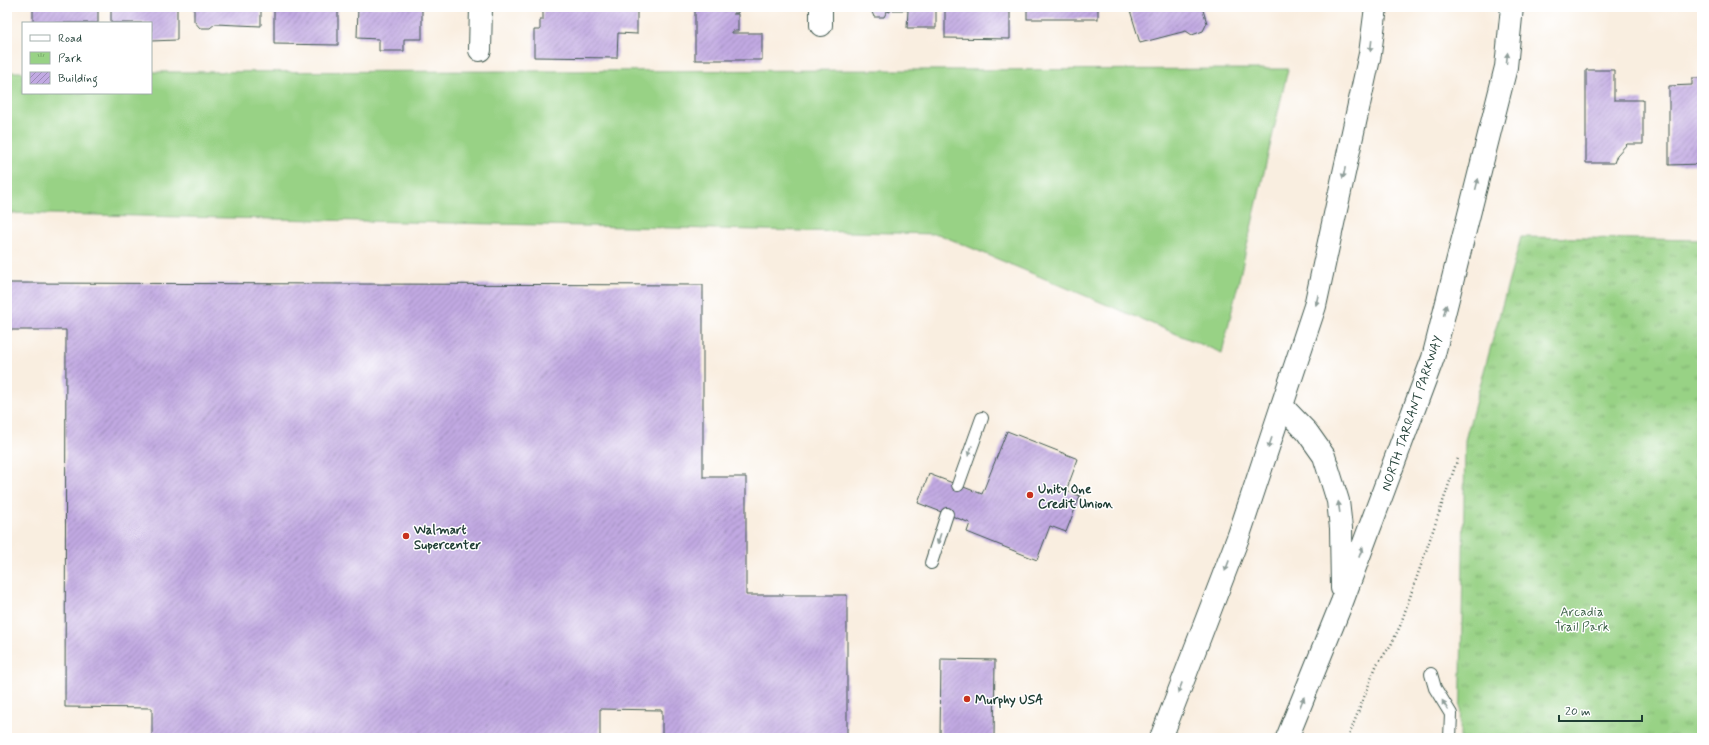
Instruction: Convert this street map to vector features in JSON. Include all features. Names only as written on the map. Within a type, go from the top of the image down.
[{"type":"main road","points":[[480,50],[481,7]]},
{"type":"main road","points":[[1161,738],[1239,535],[1315,306],[1370,54],[1376,7]]},
{"type":"main road","name":"NORTH TARRANT PARKWAY","points":[[1287,738],[1342,602],[1433,358],[1506,67],[1512,7]]},
{"type":"main road","points":[[1282,406],[1307,432],[1324,456],[1338,502],[1341,528],[1342,602]]},
{"type":"lane","points":[[958,485],[982,418]]},
{"type":"lane","points":[[931,563],[947,514]]},
{"type":"lane","points":[[1431,674],[1435,688],[1451,714],[1450,738]]},
{"type":"path","points":[[1348,738],[1377,664],[1391,645],[1400,626],[1458,458]]},
{"type":"green space","points":[[1288,69],[1222,353],[938,234],[7,213],[7,72],[22,72],[22,94],[152,94],[152,72]]},
{"type":"green space","name":"Arcadia Trail Park","points":[[1521,237],[1702,240],[1702,738],[1460,738],[1465,440]]},
{"type":"building","points":[[7,7],[9,7],[9,27],[7,27]]},
{"type":"building","points":[[33,7],[98,7],[98,22],[33,22]]},
{"type":"building","points":[[111,7],[177,7],[177,40],[152,41],[152,22],[111,22]]},
{"type":"building","points":[[194,7],[261,7],[261,26],[215,24],[210,28],[200,28],[194,21]]},
{"type":"building","points":[[274,7],[338,7],[338,45],[274,44]]},
{"type":"building","points":[[358,7],[422,7],[422,39],[404,39],[404,51],[379,51],[379,39],[357,38]]},
{"type":"building","points":[[543,7],[618,7],[618,10],[637,10],[637,34],[618,33],[617,58],[534,57],[534,30],[540,30],[540,20],[543,20]]},
{"type":"building","points":[[695,7],[738,7],[738,13],[733,14],[738,14],[738,31],[732,31],[732,33],[762,33],[762,60],[695,60]]},
{"type":"building","points":[[868,7],[936,7],[936,28],[907,28],[908,10],[890,10],[890,12],[887,11],[884,17],[874,17],[872,12],[868,11]]},
{"type":"building","points":[[945,7],[1010,7],[1010,39],[945,38]]},
{"type":"building","points":[[1027,7],[1098,7],[1098,19],[1027,19]]},
{"type":"building","points":[[1129,7],[1202,7],[1207,23],[1203,31],[1192,35],[1186,31],[1140,43]]},
{"type":"building","points":[[1586,70],[1614,70],[1614,100],[1643,100],[1643,144],[1627,144],[1617,155],[1614,163],[1586,163]]},
{"type":"building","points":[[1692,78],[1702,78],[1702,164],[1669,165],[1669,86],[1692,85]]},
{"type":"building","name":"Walmart Supercenter","points":[[7,283],[703,285],[703,477],[746,477],[746,595],[847,595],[847,738],[662,738],[662,710],[600,709],[600,738],[152,738],[152,708],[65,707],[66,330],[7,330]]},
{"type":"building","name":"Unity One Credit Union","points":[[1007,431],[1078,459],[1066,491],[1080,496],[1066,532],[1050,526],[1037,560],[967,532],[970,523],[918,503],[929,474],[982,494]]},
{"type":"building","name":"Murphy USA","points":[[941,659],[995,660],[994,738],[940,738]]},
{"type":"place","name":"Unity One Credit Union","points":[[1030,495]]},
{"type":"place","name":"Walmart Supercenter","points":[[406,536]]},
{"type":"place","name":"Murphy USA","points":[[967,699]]}]
